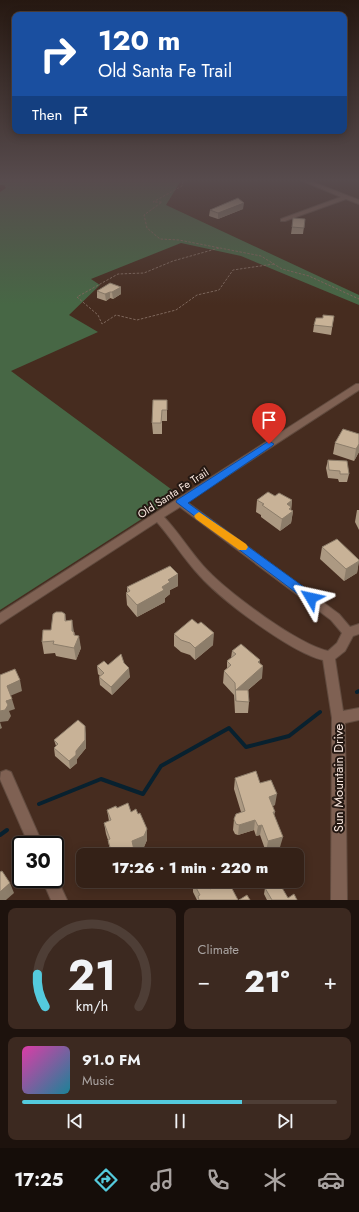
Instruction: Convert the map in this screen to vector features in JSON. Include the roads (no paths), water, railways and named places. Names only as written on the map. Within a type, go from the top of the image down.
[{"type":"street","name":"Old Santa Fe Trail","points":[[0,619],[359,386]]},
{"type":"street","points":[[158,517],[166,525],[193,563],[224,592],[246,609],[301,646],[319,655],[328,656],[339,649],[353,630],[180,502]]},
{"type":"street","name":"Sun Mountain Drive","points":[[328,656],[338,718],[339,900]]},
{"type":"street","points":[[338,718],[359,714]]},
{"type":"street","points":[[6,777],[32,836]]},
{"type":"street","points":[[53,888],[58,900]]},
{"type":"waterway","points":[[39,804],[101,779],[143,794],[161,766],[229,728],[246,747],[289,736],[320,712]]},
{"type":"waterway","points":[[0,835],[7,830]]}]
